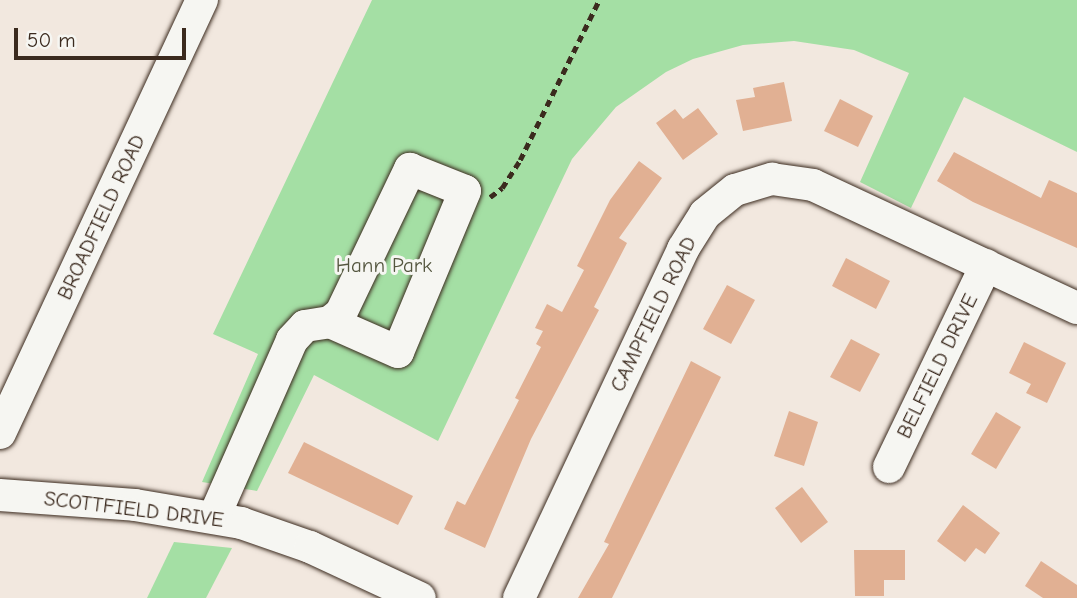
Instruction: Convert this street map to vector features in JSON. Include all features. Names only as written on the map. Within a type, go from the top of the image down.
[{"type":"street","name":"BROADFIELD ROAD","points":[[0,433],[202,0]]},
{"type":"street","points":[[214,517],[292,340],[305,326],[330,322],[341,313],[410,169],[465,191],[398,352],[330,322]]},
{"type":"street","name":"CAMPFIELD ROAD","points":[[519,598],[683,249],[718,201],[753,183],[791,178],[1077,308]]},
{"type":"street","name":"BELFIELD DRIVE","points":[[889,467],[986,265]]},
{"type":"street","name":"SCOTTFIELD DRIVE","points":[[0,495],[135,505],[214,517],[310,547],[420,598]]},
{"type":"path","points":[[465,191],[492,197],[502,188],[599,0]]},
{"type":"green space","name":"Hann Park","points":[[372,0],[1077,0],[1077,152],[964,97],[911,208],[860,182],[909,73],[854,50],[794,41],[743,45],[693,59],[666,72],[616,107],[572,159],[438,441],[314,375],[257,491],[202,482],[258,354],[213,334]]},
{"type":"green space","points":[[174,542],[232,548],[206,598],[147,598]]},
{"type":"building","points":[[784,82],[792,121],[743,131],[736,100],[755,97],[753,88]]},
{"type":"building","points":[[840,99],[873,116],[858,147],[824,131]]},
{"type":"building","points":[[698,108],[718,134],[683,160],[656,123],[675,109],[683,119]]},
{"type":"building","points":[[954,152],[1041,198],[1049,180],[1077,193],[1077,248],[973,202],[937,181]]},
{"type":"building","points":[[639,161],[662,178],[619,238],[627,243],[594,307],[599,310],[531,439],[485,548],[444,529],[457,501],[465,505],[519,400],[515,398],[541,347],[536,344],[543,331],[535,328],[547,304],[562,312],[584,270],[577,266],[610,200]]},
{"type":"building","points":[[846,258],[890,281],[876,309],[832,286]]},
{"type":"building","points":[[727,285],[755,300],[731,344],[703,329]]},
{"type":"building","points":[[851,339],[880,354],[860,392],[830,377]]},
{"type":"building","points":[[1024,342],[1066,363],[1047,403],[1026,393],[1031,384],[1009,373]]},
{"type":"building","points":[[691,361],[721,377],[612,598],[578,598],[609,544],[604,542]]},
{"type":"building","points":[[789,411],[818,422],[804,466],[774,456]]},
{"type":"building","points":[[996,412],[1021,427],[996,469],[971,454]]},
{"type":"building","points":[[304,442],[413,496],[398,525],[288,473]]},
{"type":"building","points":[[802,487],[828,522],[801,543],[775,508]]},
{"type":"building","points":[[963,505],[1000,533],[985,554],[976,548],[965,562],[937,541]]},
{"type":"building","points":[[854,550],[905,550],[905,580],[884,580],[884,596],[855,596]]},
{"type":"building","points":[[1041,561],[1077,585],[1077,598],[1043,598],[1025,586]]}]
